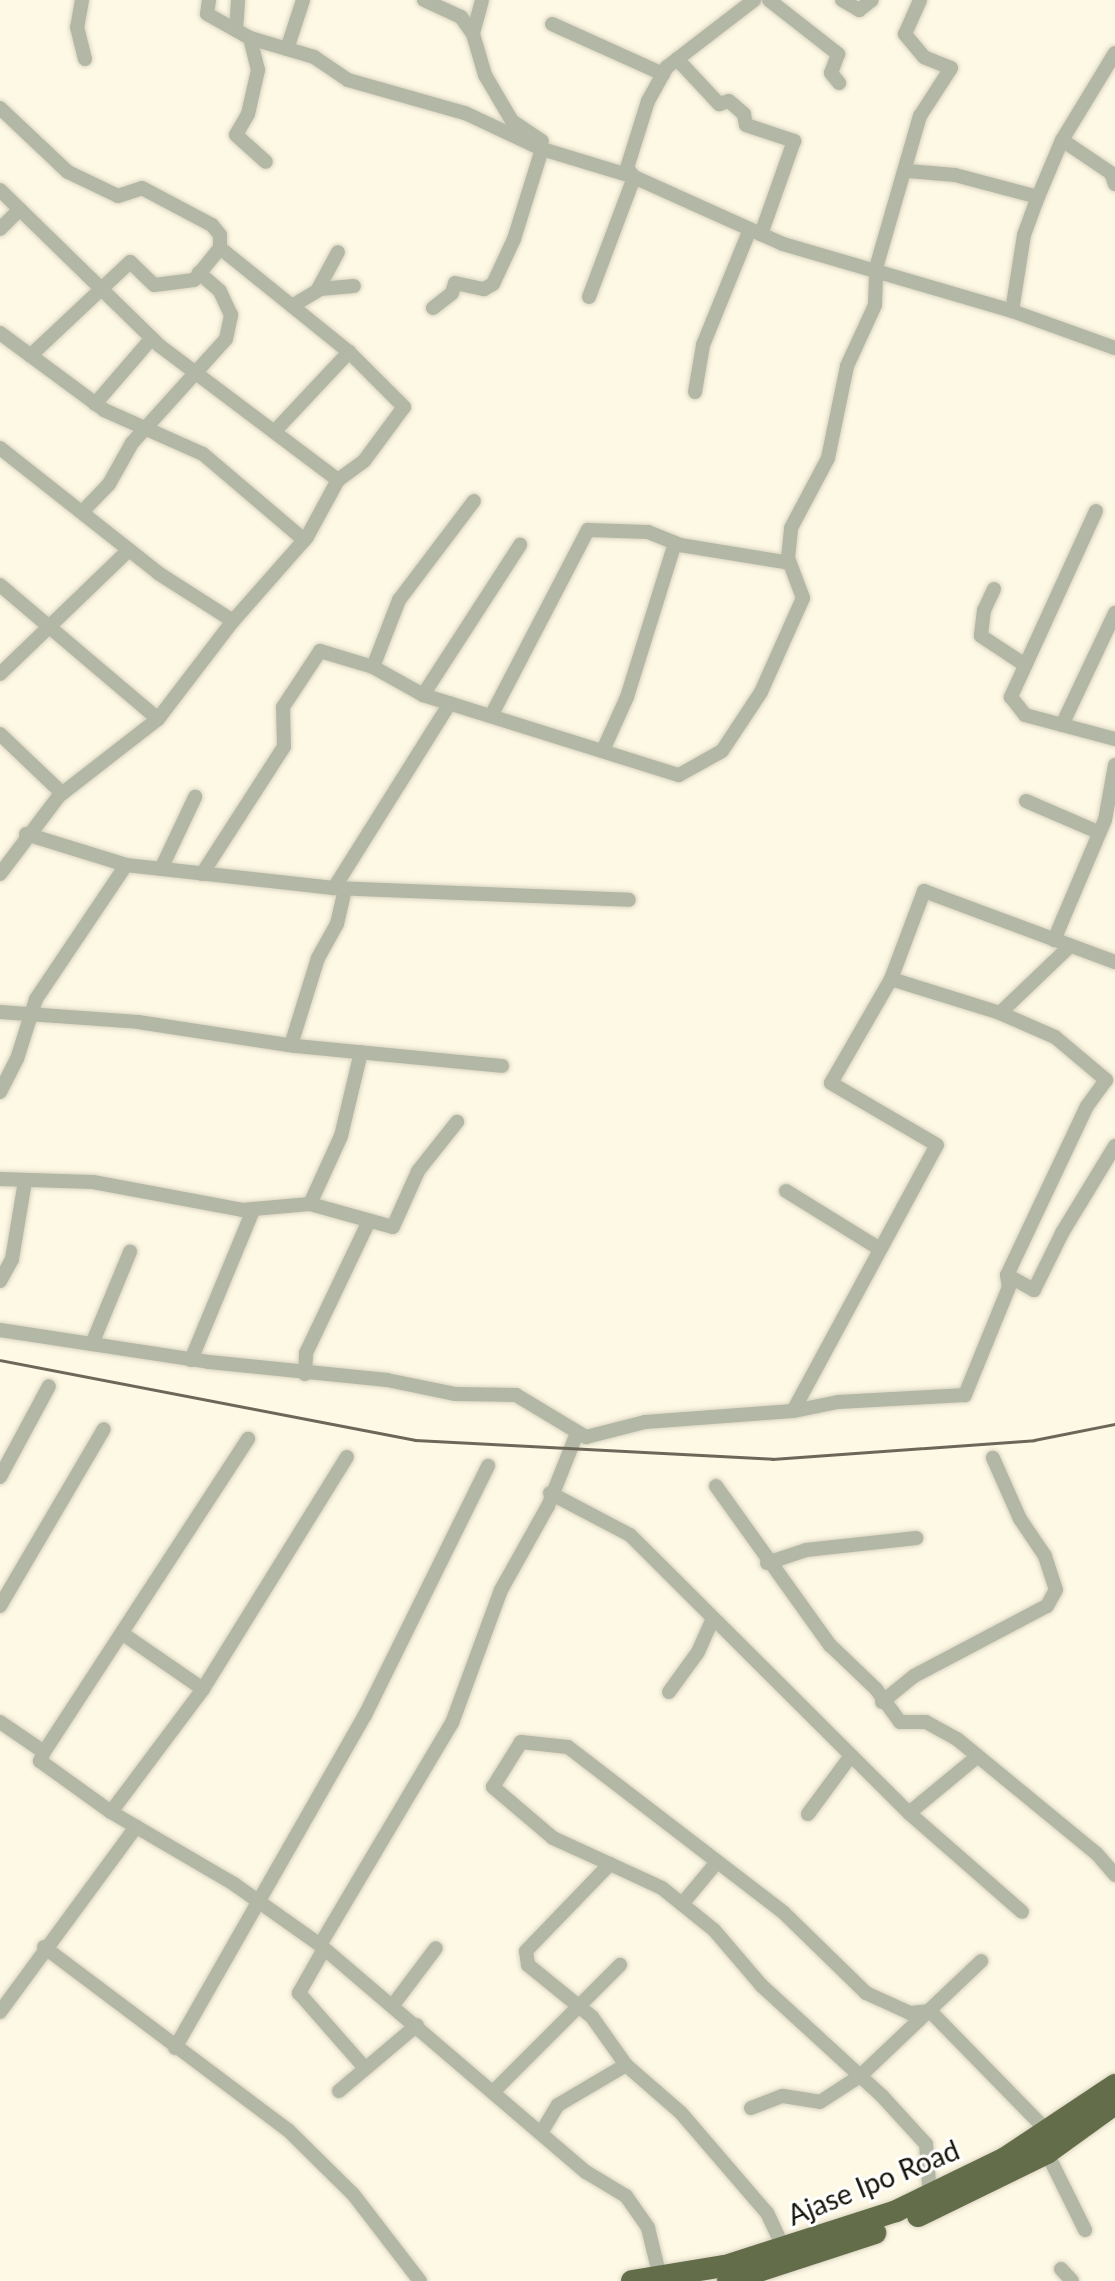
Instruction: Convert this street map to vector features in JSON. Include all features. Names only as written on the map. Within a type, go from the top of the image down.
[{"type":"highway","name":"Ajase Ipo Road","points":[[632,2281],[784,2249],[930,2196],[1048,2142],[1115,2085]]},
{"type":"highway","name":"Ajase Ipo Road","points":[[742,2279],[947,2206],[1115,2104]]},
{"type":"street","points":[[82,0],[77,27],[85,59]]},
{"type":"street","points":[[209,0],[207,14],[250,38],[314,57],[348,80],[465,113],[542,149],[634,177],[756,232],[1012,311],[1115,348]]},
{"type":"street","points":[[236,30],[238,0]]},
{"type":"street","points":[[287,49],[303,0]]},
{"type":"street","points":[[424,0],[461,17],[473,34],[485,75],[512,121],[562,155]]},
{"type":"street","points":[[473,34],[482,0]]},
{"type":"street","points":[[634,177],[627,168],[663,74],[677,59],[754,0]]},
{"type":"street","points":[[769,0],[838,54],[831,73],[839,83]]},
{"type":"street","points":[[842,0],[859,10],[872,0]]},
{"type":"street","points":[[202,874],[284,747],[283,707],[320,651],[373,667],[423,695],[604,748],[679,775],[722,751],[761,692],[803,598],[790,563],[791,528],[828,458],[847,366],[875,305],[876,268],[908,171],[920,116],[951,68],[924,57],[905,34],[920,0]]},
{"type":"street","points":[[552,24],[663,74]]},
{"type":"street","points":[[250,38],[258,70],[248,114],[236,135],[266,162]]},
{"type":"street","points":[[1012,311],[1024,235],[1038,197],[1062,140],[1115,53]]},
{"type":"street","points":[[677,59],[719,104],[729,101],[744,114],[746,125],[794,141],[703,345],[695,392]]},
{"type":"street","points":[[0,108],[68,172],[118,196],[142,188],[212,225],[220,248],[349,352],[404,407],[364,461],[338,480],[304,540],[233,621],[158,719],[62,793],[26,834],[0,874]]},
{"type":"street","points":[[1062,140],[1111,173],[1115,184]]},
{"type":"street","points":[[433,308],[452,293],[455,283],[484,289],[493,284],[514,239],[542,149]]},
{"type":"street","points":[[908,171],[955,175],[1038,197]]},
{"type":"street","points":[[589,297],[634,177]]},
{"type":"street","points":[[0,190],[152,338],[338,480]]},
{"type":"street","points":[[0,229],[20,209]]},
{"type":"street","points":[[30,356],[130,262],[154,285],[194,280],[220,248]]},
{"type":"street","points":[[317,291],[338,252]]},
{"type":"street","points":[[83,511],[109,484],[132,443],[150,429],[193,371],[226,339],[231,315],[220,291],[199,273]]},
{"type":"street","points":[[292,306],[317,291],[354,286]]},
{"type":"street","points":[[0,333],[95,404],[203,454],[304,540]]},
{"type":"street","points":[[95,404],[152,338]]},
{"type":"street","points":[[274,432],[349,352]]},
{"type":"street","points":[[0,448],[129,550],[233,621]]},
{"type":"street","points":[[373,667],[399,600],[474,501]]},
{"type":"street","points":[[1096,511],[1011,697],[1025,715],[1115,739]]},
{"type":"street","points":[[491,716],[588,530],[648,532],[675,543],[790,563]]},
{"type":"street","points":[[604,748],[627,697],[675,543]]},
{"type":"street","points":[[423,695],[520,545]]},
{"type":"street","points":[[0,674],[48,624],[129,550]]},
{"type":"street","points":[[0,585],[158,719]]},
{"type":"street","points":[[994,589],[984,610],[981,636],[1025,665]]},
{"type":"street","points":[[1062,725],[1115,613]]},
{"type":"street","points":[[291,1045],[318,958],[341,914],[339,888],[450,703]]},
{"type":"street","points":[[0,734],[62,793]]},
{"type":"street","points":[[1054,940],[1106,825],[1115,765]]},
{"type":"street","points":[[161,869],[195,797]]},
{"type":"street","points":[[1026,801],[1106,825]]},
{"type":"street","points":[[26,834],[126,865],[202,874],[339,888],[629,900]]},
{"type":"street","points":[[0,1092],[32,1012],[57,965],[126,865]]},
{"type":"street","points":[[793,1411],[937,1145],[831,1083],[891,979],[924,891],[1115,962]]},
{"type":"street","points":[[1000,1013],[1070,946]]},
{"type":"street","points":[[0,1330],[191,1360],[387,1380],[455,1394],[516,1395],[586,1437],[645,1422],[793,1411],[838,1402],[965,1395],[1009,1287],[1007,1275],[1087,1106],[1106,1080],[1055,1037],[1000,1013],[891,979]]},
{"type":"street","points":[[0,1012],[32,1012],[291,1045],[502,1066]]},
{"type":"street","points":[[310,1204],[341,1136],[361,1052]]},
{"type":"street","points":[[0,1179],[93,1182],[253,1210],[310,1204],[393,1227],[418,1171],[457,1122]]},
{"type":"street","points":[[1007,1275],[1034,1290],[1062,1233],[1115,1146]]},
{"type":"street","points":[[0,1281],[12,1259],[25,1181]]},
{"type":"street","points":[[786,1191],[880,1249]]},
{"type":"street","points":[[191,1360],[253,1210]]},
{"type":"street","points":[[305,1374],[306,1353],[369,1221]]},
{"type":"street","points":[[92,1344],[130,1252]]},
{"type":"street","points":[[0,1477],[49,1386]]},
{"type":"street","points":[[0,1606],[104,1429]]},
{"type":"street","points":[[364,2067],[299,1993],[322,1947],[452,1723],[501,1590],[548,1506],[550,1493],[577,1433]]},
{"type":"street","points":[[248,1439],[40,1761],[111,1812],[258,1900],[393,2005],[495,2090],[541,2133],[633,2205],[648,2228],[660,2277]]},
{"type":"street","points":[[111,1812],[203,1689],[347,1457]]},
{"type":"street","points":[[882,1702],[914,1676],[1047,1606],[1056,1590],[1045,1556],[1020,1519],[993,1458]]},
{"type":"street","points":[[175,2048],[231,1957],[258,1900],[365,1715],[488,1466]]},
{"type":"street","points":[[716,1486],[767,1563],[900,1722],[926,1722],[978,1756],[1097,1854],[1115,1875]]},
{"type":"street","points":[[550,1493],[630,1535],[850,1757],[1022,1912]]},
{"type":"street","points":[[767,1563],[806,1550],[916,1538]]},
{"type":"street","points":[[669,1692],[698,1652],[713,1619]]},
{"type":"street","points":[[123,1634],[203,1689]]},
{"type":"street","points":[[0,1722],[44,1752]]},
{"type":"street","points":[[930,2196],[926,2144],[682,1904],[662,1888],[553,1838],[493,1787],[521,1742],[568,1747],[784,1913],[866,1993],[910,2013],[930,2011],[1048,2142],[1085,2230]]},
{"type":"street","points":[[909,1813],[978,1756]]},
{"type":"street","points":[[808,1814],[850,1757]]},
{"type":"street","points":[[0,2012],[44,1947],[136,1827]]},
{"type":"street","points":[[682,1904],[717,1862]]},
{"type":"street","points":[[610,1864],[526,1951],[534,1974],[580,2008],[626,2065],[655,2087],[727,2165],[767,2213],[784,2249]]},
{"type":"street","points":[[44,1947],[175,2048],[233,2086],[306,2146],[361,2204],[420,2281]]},
{"type":"street","points":[[393,2005],[436,1948]]},
{"type":"street","points":[[751,2108],[783,2096],[820,2102],[860,2076],[981,1961]]},
{"type":"street","points":[[495,2090],[566,2015],[580,2008],[620,1965]]},
{"type":"street","points":[[339,2091],[417,2025]]},
{"type":"street","points":[[541,2133],[558,2105],[626,2065]]},
{"type":"street","points":[[1061,2269],[1072,2281]]},
{"type":"railway","points":[[0,1360],[415,1440],[772,1459],[1034,1440],[1115,1424]]}]
